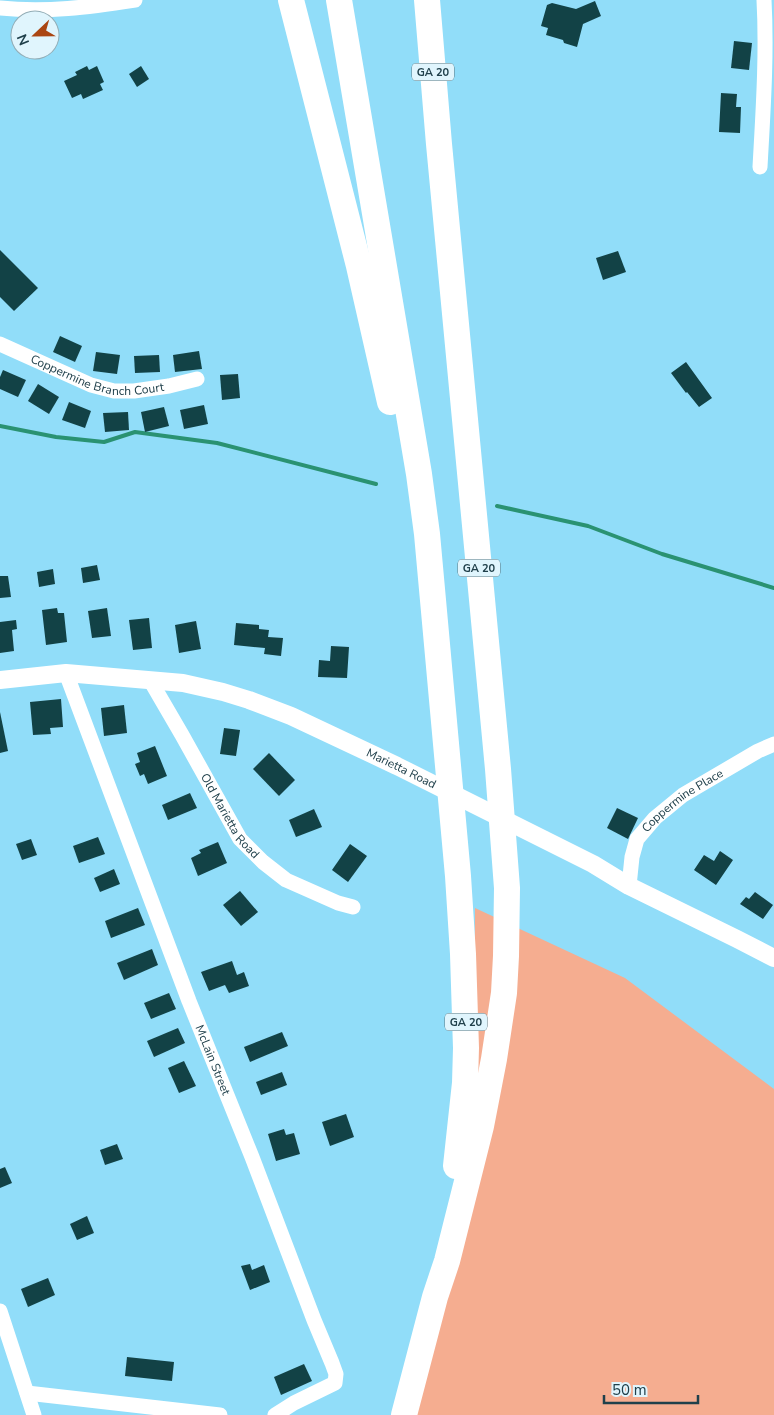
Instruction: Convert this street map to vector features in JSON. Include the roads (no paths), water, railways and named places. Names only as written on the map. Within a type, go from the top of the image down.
[{"type":"highway","name":"GA 20","points":[[291,0],[359,266],[393,416],[445,746],[458,876],[466,1048],[459,1147],[435,1297]]},
{"type":"highway","points":[[339,0],[423,500],[445,746]]},
{"type":"highway","name":"GA 20","points":[[404,1415],[435,1297],[447,1261],[479,1135],[494,1059],[504,993],[506,956],[507,888],[498,769],[427,0]]},
{"type":"street","points":[[0,8],[50,10],[135,0]]},
{"type":"street","points":[[760,167],[766,24],[764,0]]},
{"type":"street","name":"Coppermine Branch Court","points":[[0,344],[91,385],[114,391],[134,391],[169,386],[197,379]]},
{"type":"street","name":"Marietta Road","points":[[0,680],[66,673],[183,683],[249,700],[291,716],[397,766],[592,864],[629,886],[774,958]]},
{"type":"street","name":"McLain Street","points":[[66,673],[189,1002],[252,1157],[336,1374],[334,1383],[275,1415]]},
{"type":"street","name":"Old Marietta Road","points":[[150,680],[240,839],[286,880],[338,903],[352,907]]},
{"type":"street","name":"Coppermine Place","points":[[629,886],[632,857],[637,839],[655,818],[683,795],[758,751],[774,744]]},
{"type":"street","points":[[0,1311],[34,1415]]},
{"type":"street","points":[[27,1393],[220,1415]]},
{"type":"waterway","points":[[0,426],[56,437],[104,442],[135,432],[217,443],[376,484]]},
{"type":"waterway","points":[[497,506],[588,526],[662,554],[774,588]]}]
